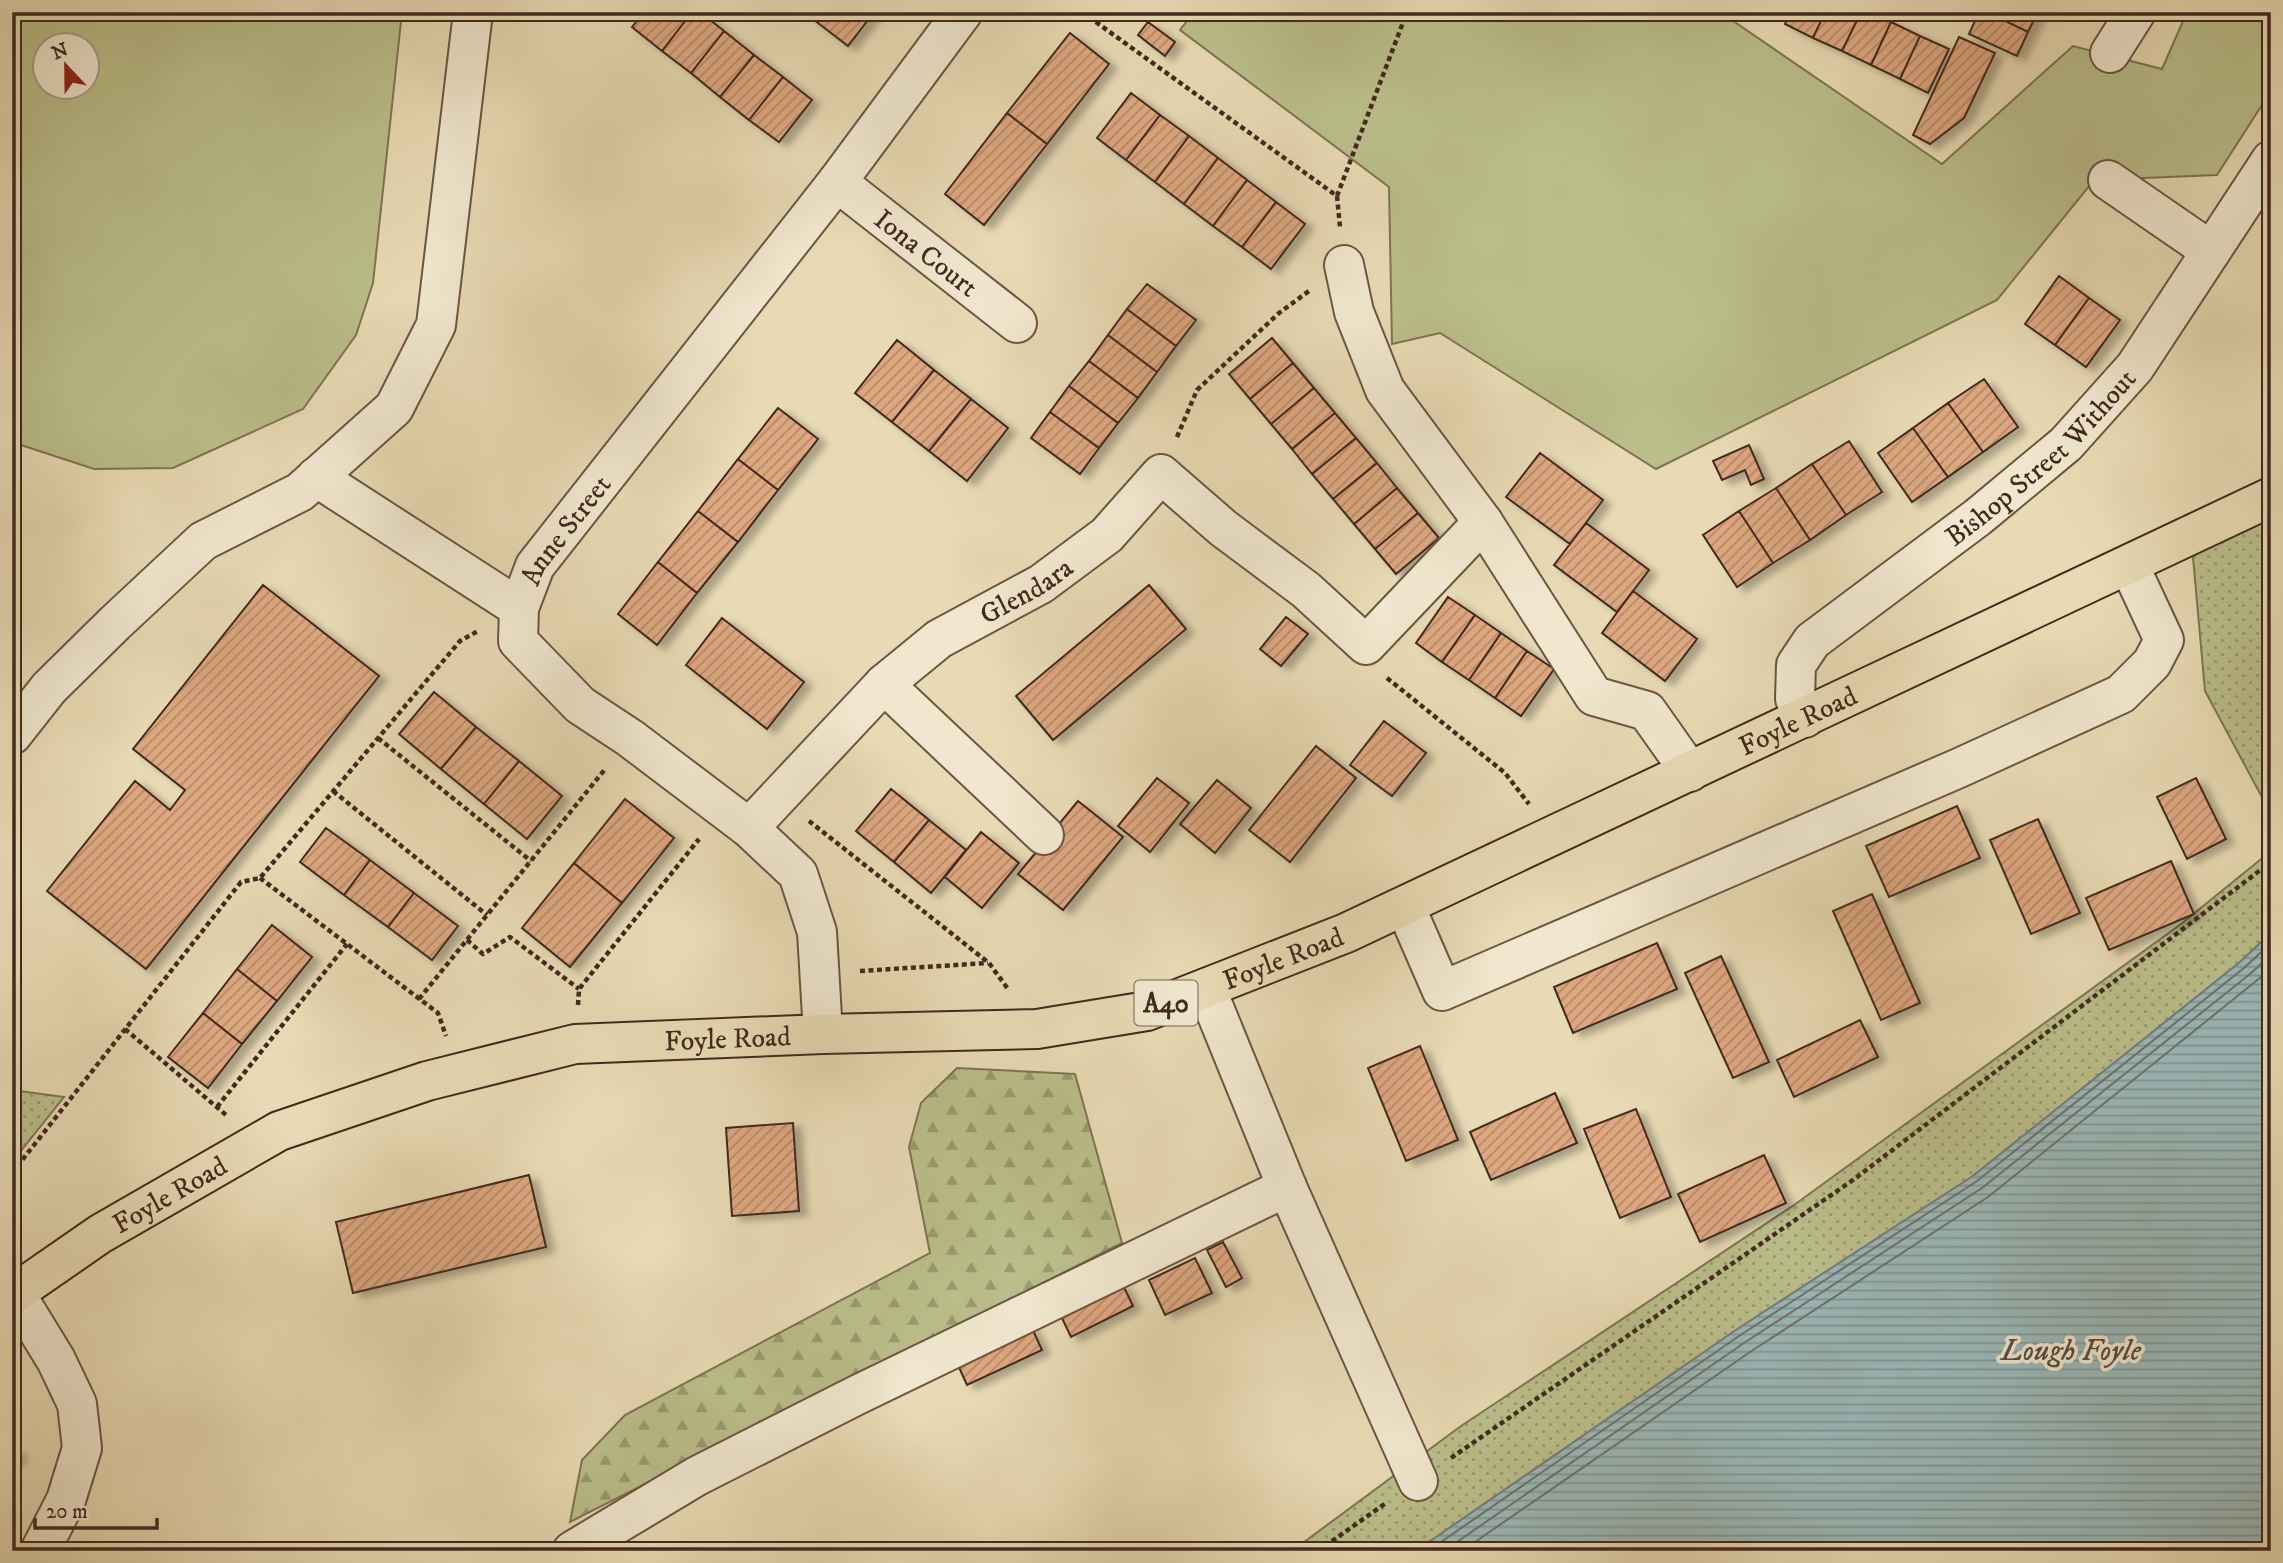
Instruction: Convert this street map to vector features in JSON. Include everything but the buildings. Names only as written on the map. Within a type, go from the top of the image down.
[{"type":"main road","name":"Foyle Road","points":[[14,1294],[100,1234],[279,1131],[427,1081],[575,1044],[1037,1029],[1147,1011],[1346,933],[1805,719],[2271,497]]},
{"type":"street","points":[[12,735],[49,688],[203,541],[300,492],[394,408],[436,325],[473,12]]},
{"type":"street","name":"Anne Street","points":[[823,1034],[817,932],[798,874],[736,818],[631,738],[580,705],[518,641],[519,608],[535,566],[837,182],[963,12]]},
{"type":"street","points":[[2110,53],[2136,12]]},
{"type":"street","name":"Bishop Street Without","points":[[1805,719],[1795,699],[1796,665],[1812,641],[1978,517],[2066,444],[2135,367],[2271,160]]},
{"type":"street","points":[[2108,180],[2211,251]]},
{"type":"street","name":"Iona Court","points":[[837,182],[1017,323]]},
{"type":"street","points":[[1344,265],[1354,312],[1385,390],[1483,522],[1594,696],[1647,711],[1690,772]]},
{"type":"street","points":[[1161,474],[1223,528],[1306,590],[1366,645],[1483,522]]},
{"type":"street","name":"Glendara","points":[[736,818],[779,797],[884,684],[939,639],[1041,584],[1107,535],[1161,474]]},
{"type":"street","points":[[316,477],[519,608]]},
{"type":"street","points":[[1405,906],[1441,991],[1959,768],[2121,694],[2152,663],[2164,640],[2129,565]]},
{"type":"street","points":[[884,684],[1044,835]]},
{"type":"street","points":[[1206,988],[1287,1187],[1419,1480]]},
{"type":"street","points":[[572,1551],[709,1470],[857,1395],[1287,1187]]},
{"type":"street","points":[[14,1294],[56,1360],[77,1404],[82,1447],[66,1500],[40,1551]]},
{"type":"path","points":[[1082,12],[1337,196]]},
{"type":"path","points":[[1161,474],[1197,390],[1279,313],[1344,265],[1337,196],[1407,12]]},
{"type":"path","points":[[12,1173],[241,882],[260,878],[460,640],[519,608]]},
{"type":"path","points":[[1366,645],[1388,679],[1505,774],[1554,836]]},
{"type":"path","points":[[378,738],[531,861]]},
{"type":"path","points":[[419,999],[631,738]]},
{"type":"path","points":[[333,791],[487,915]]},
{"type":"path","points":[[779,797],[989,963],[1037,1029]]},
{"type":"path","points":[[575,1044],[579,989],[736,818]]},
{"type":"path","points":[[1318,1551],[1853,1180],[2271,862]]},
{"type":"path","points":[[260,878],[438,1013],[460,1073]]},
{"type":"path","points":[[467,940],[482,954],[510,937],[579,989]]},
{"type":"path","points":[[217,1107],[347,944]]},
{"type":"path","points":[[820,973],[989,963]]},
{"type":"path","points":[[125,1029],[260,1143]]},
{"type":"green space","points":[[12,12],[402,12],[373,283],[356,335],[303,409],[173,468],[94,469],[21,445],[12,438]]},
{"type":"green space","points":[[1194,12],[1720,12],[1942,164],[2073,46],[2162,69],[2187,12],[2271,12],[2271,91],[2217,175],[2094,180],[1997,300],[1656,469],[1440,333],[1392,344],[1389,187],[1180,30]]},
{"type":"green space","points":[[2271,497],[2271,814],[2205,691],[2191,535]]},
{"type":"green space","points":[[2271,851],[2271,933],[2240,962],[1973,1176],[1736,1330],[1416,1551],[1292,1551],[1461,1426],[1794,1205],[2181,924]]},
{"type":"green space","points":[[957,1068],[1075,1074],[1122,1243],[570,1522],[582,1460],[625,1415],[930,1253],[909,1147],[921,1103]]},
{"type":"green space","points":[[12,1090],[64,1097],[12,1162]]},
{"type":"water","name":"Lough Foyle","points":[[2271,933],[2271,1551],[1416,1551],[1736,1330],[1973,1176],[2240,962]]}]
